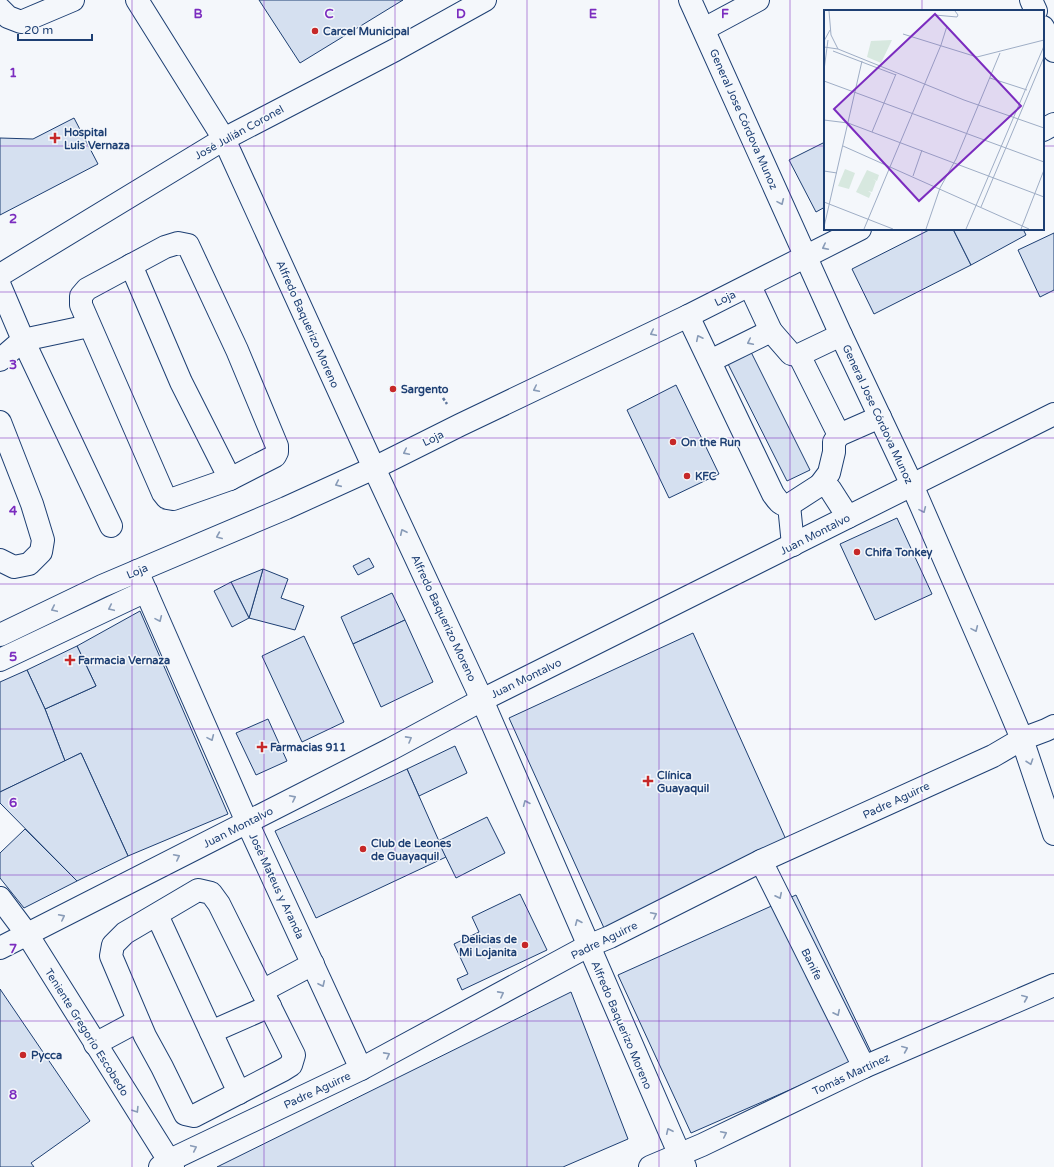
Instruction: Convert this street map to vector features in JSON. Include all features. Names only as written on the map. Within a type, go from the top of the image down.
[{"type":"street","points":[[0,9],[8,17],[21,22],[73,0]]},
{"type":"street","name":"Alfredo Baquerizo Moreno","points":[[137,0],[224,139],[482,700],[682,1161]]},
{"type":"street","name":"José Julián Coronel","points":[[0,275],[224,139],[395,50],[485,0]]},
{"type":"street","name":"General Jose Córdova Munoz","points":[[690,0],[841,335],[912,485],[1022,739],[1054,834]]},
{"type":"street","points":[[704,29],[758,0]]},
{"type":"street","points":[[1031,0],[1036,10]]},
{"type":"street","points":[[1044,29],[1054,51]]},
{"type":"street","points":[[1044,129],[1054,124]]},
{"type":"street","name":"Loja","points":[[0,635],[102,586],[286,508],[374,468],[750,286],[858,230]]},
{"type":"street","points":[[178,243],[188,245],[237,350],[277,446],[275,456],[230,479],[173,500],[166,498],[81,305],[81,296],[87,289],[131,265],[165,246],[178,243]]},
{"type":"street","points":[[131,265],[181,382],[230,479]]},
{"type":"street","points":[[0,286],[23,340],[110,526]]},
{"type":"street","points":[[750,286],[771,331],[791,354],[798,355],[841,335]]},
{"type":"street","points":[[688,316],[773,494],[779,503],[789,505],[820,485],[829,473],[834,452],[834,442],[838,435],[880,417]]},
{"type":"street","points":[[0,360],[23,340],[89,326]]},
{"type":"street","points":[[710,361],[771,331]]},
{"type":"street","points":[[798,355],[838,435]]},
{"type":"street","name":"Juan Montalvo","points":[[0,948],[391,749],[482,700],[1054,414]]},
{"type":"street","points":[[0,422],[32,504],[43,540],[41,552],[29,564],[14,567],[0,560]]},
{"type":"street","points":[[820,485],[830,488],[848,517]]},
{"type":"street","points":[[789,505],[793,545]]},
{"type":"street","name":"José Mateus y Aranda","points":[[138,571],[247,822],[361,1069]]},
{"type":"street","name":"Loja","points":[[0,660],[146,591]]},
{"type":"street","name":"Padre Aguirre","points":[[167,1165],[361,1069],[588,946],[610,938],[761,861],[993,756],[1022,739],[1054,726]]},
{"type":"street","name":"Banife","points":[[761,861],[864,1067]]},
{"type":"street","points":[[198,890],[211,893],[219,904],[266,999],[294,1056],[291,1065],[194,1116],[185,1114],[141,1029],[111,956],[113,945],[125,933],[198,890]]},
{"type":"street","name":"Teniente Gregorio Escobedo","points":[[0,898],[27,934],[167,1165]]},
{"type":"street","points":[[157,915],[239,1093]]},
{"type":"street","points":[[211,1032],[266,999],[313,964]]},
{"type":"street","name":"Tomás Martínez","points":[[650,1167],[682,1161],[702,1145],[864,1067],[1054,985]]},
{"type":"street","points":[[97,1048],[141,1029]]},
{"type":"building","name":"Carcel Municipal","points":[[259,0],[403,0],[300,63]]},
{"type":"building","points":[[74,118],[98,164],[0,215],[0,138],[33,139]]},
{"type":"building","points":[[824,142],[824,208],[816,212],[789,160]]},
{"type":"building","points":[[929,230],[954,230],[971,265],[874,314],[852,269]]},
{"type":"building","points":[[954,230],[1024,230],[1026,235],[971,265]]},
{"type":"building","points":[[1054,233],[1054,290],[1040,297],[1018,250]]},
{"type":"building","points":[[749,348],[810,470],[787,481],[726,360]]},
{"type":"building","name":"On the Run","points":[[676,385],[719,474],[669,498],[627,410]]},
{"type":"building","points":[[897,518],[932,594],[875,620],[840,544]]},
{"type":"building","points":[[369,558],[374,567],[358,575],[353,566]]},
{"type":"building","points":[[263,569],[288,579],[281,598],[304,606],[295,630],[249,618]]},
{"type":"building","points":[[263,569],[249,618],[231,582]]},
{"type":"building","points":[[231,582],[249,618],[232,627],[214,591]]},
{"type":"building","points":[[392,593],[405,620],[353,644],[341,617]]},
{"type":"building","points":[[140,611],[228,814],[128,856],[81,753],[65,761],[45,709],[96,686],[77,646]]},
{"type":"building","points":[[405,620],[433,682],[381,707],[353,644]]},
{"type":"building","name":"Clínica Guayaquil","points":[[693,633],[788,844],[604,928],[509,718]]},
{"type":"building","points":[[304,636],[344,722],[302,742],[262,656]]},
{"type":"building","points":[[77,646],[96,686],[45,709],[27,670]]},
{"type":"building","points":[[27,670],[45,709],[65,761],[0,792],[0,682]]},
{"type":"building","name":"Farmacias 911","points":[[268,719],[287,761],[256,775],[236,733]]},
{"type":"building","points":[[455,746],[467,773],[419,796],[407,769]]},
{"type":"building","points":[[81,753],[128,856],[77,881],[0,803],[0,792]]},
{"type":"building","name":"Club de Leones de Guayaquil","points":[[407,769],[446,857],[316,918],[275,831]]},
{"type":"building","points":[[487,817],[505,853],[456,878],[438,841]]},
{"type":"building","points":[[25,829],[77,881],[24,908],[0,878],[0,853]]},
{"type":"building","points":[[520,894],[547,950],[462,990],[457,979],[468,974],[454,944],[479,932],[472,917]]},
{"type":"building","points":[[796,895],[872,1054],[691,1133],[618,975]]},
{"type":"building","name":"Pycca","points":[[0,989],[90,1121],[31,1163],[34,1167],[0,1167]]},
{"type":"building","points":[[571,992],[628,1139],[563,1167],[217,1167]]},
{"type":"place","name":"Carcel Municipal","points":[[315,31]]},
{"type":"place","name":"Hospital Luis Vernaza","points":[[55,138]]},
{"type":"place","name":"Sargento","points":[[393,389]]},
{"type":"place","name":"On the Run","points":[[673,442]]},
{"type":"place","name":"KFC","points":[[687,476]]},
{"type":"place","name":"Chifa Tonkey","points":[[857,552]]},
{"type":"place","name":"Farmacia Vernaza","points":[[70,660]]},
{"type":"place","name":"Farmacias 911","points":[[262,747]]},
{"type":"place","name":"Clínica Guayaquil","points":[[648,781]]},
{"type":"place","name":"Club de Leones de Guayaquil","points":[[363,849]]},
{"type":"place","name":"Delicias de Mi Lojanita","points":[[525,945]]},
{"type":"place","name":"Pycca","points":[[23,1055]]}]
